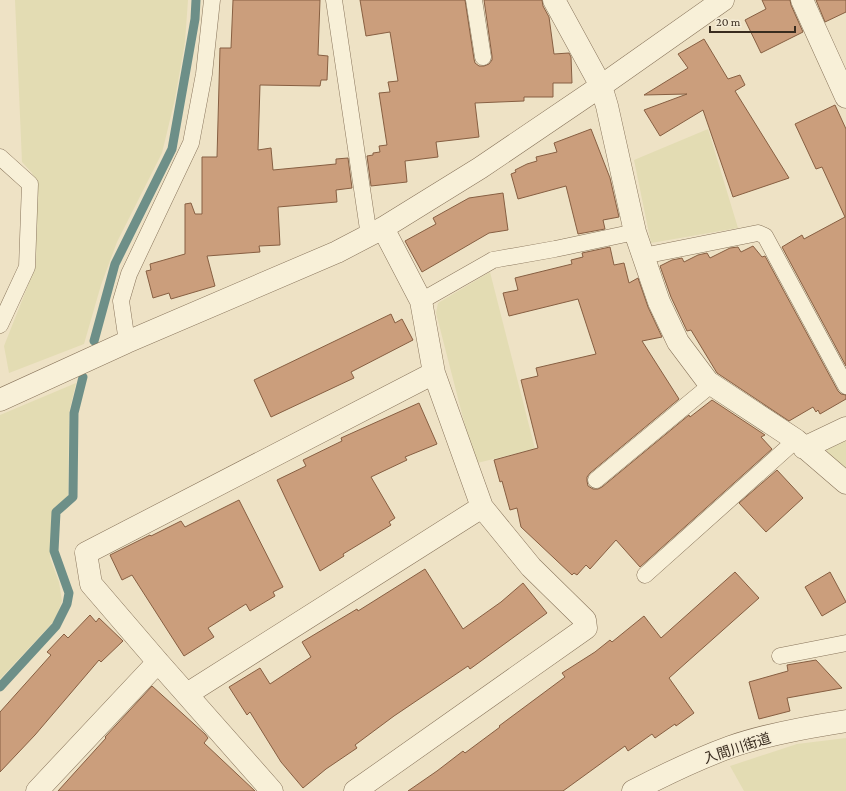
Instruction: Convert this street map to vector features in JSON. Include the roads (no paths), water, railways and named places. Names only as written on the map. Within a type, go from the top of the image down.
[{"type":"street","points":[[554,0],[601,86],[607,106],[635,232],[659,302],[678,342],[708,382],[800,444],[846,483]]},
{"type":"street","points":[[0,400],[127,342],[337,252],[376,232],[480,168],[601,86],[723,0]]},
{"type":"street","points":[[802,0],[846,97]]},
{"type":"street","points":[[355,791],[586,628],[585,620],[531,567],[482,507],[434,373],[421,301],[376,232]]},
{"type":"street","points":[[272,791],[91,584],[86,553],[434,373]]},
{"type":"street","points":[[800,444],[846,428]]},
{"type":"street","points":[[187,694],[482,507]]},
{"type":"street","points":[[37,791],[158,662]]},
{"type":"street","name":"入間川街道","points":[[633,791],[671,772],[730,747],[790,731],[846,721]]},
{"type":"lane","points":[[127,342],[121,301],[134,261],[191,143],[204,74],[212,0]]},
{"type":"lane","points":[[334,0],[376,232]]},
{"type":"lane","points":[[474,0],[483,57]]},
{"type":"lane","points":[[0,157],[30,184],[27,267],[0,325]]},
{"type":"lane","points":[[421,301],[493,260],[555,249],[635,232]]},
{"type":"lane","points":[[643,256],[758,233],[765,236],[846,386]]},
{"type":"lane","points":[[596,480],[712,384]]},
{"type":"lane","points":[[645,575],[800,444]]},
{"type":"lane","points":[[780,656],[846,643]]},
{"type":"waterway","points":[[94,341],[115,264],[172,149],[195,19],[196,0]]},
{"type":"waterway","points":[[0,687],[56,626],[67,604],[69,593],[54,551],[56,512],[73,497],[74,413],[83,377]]}]
